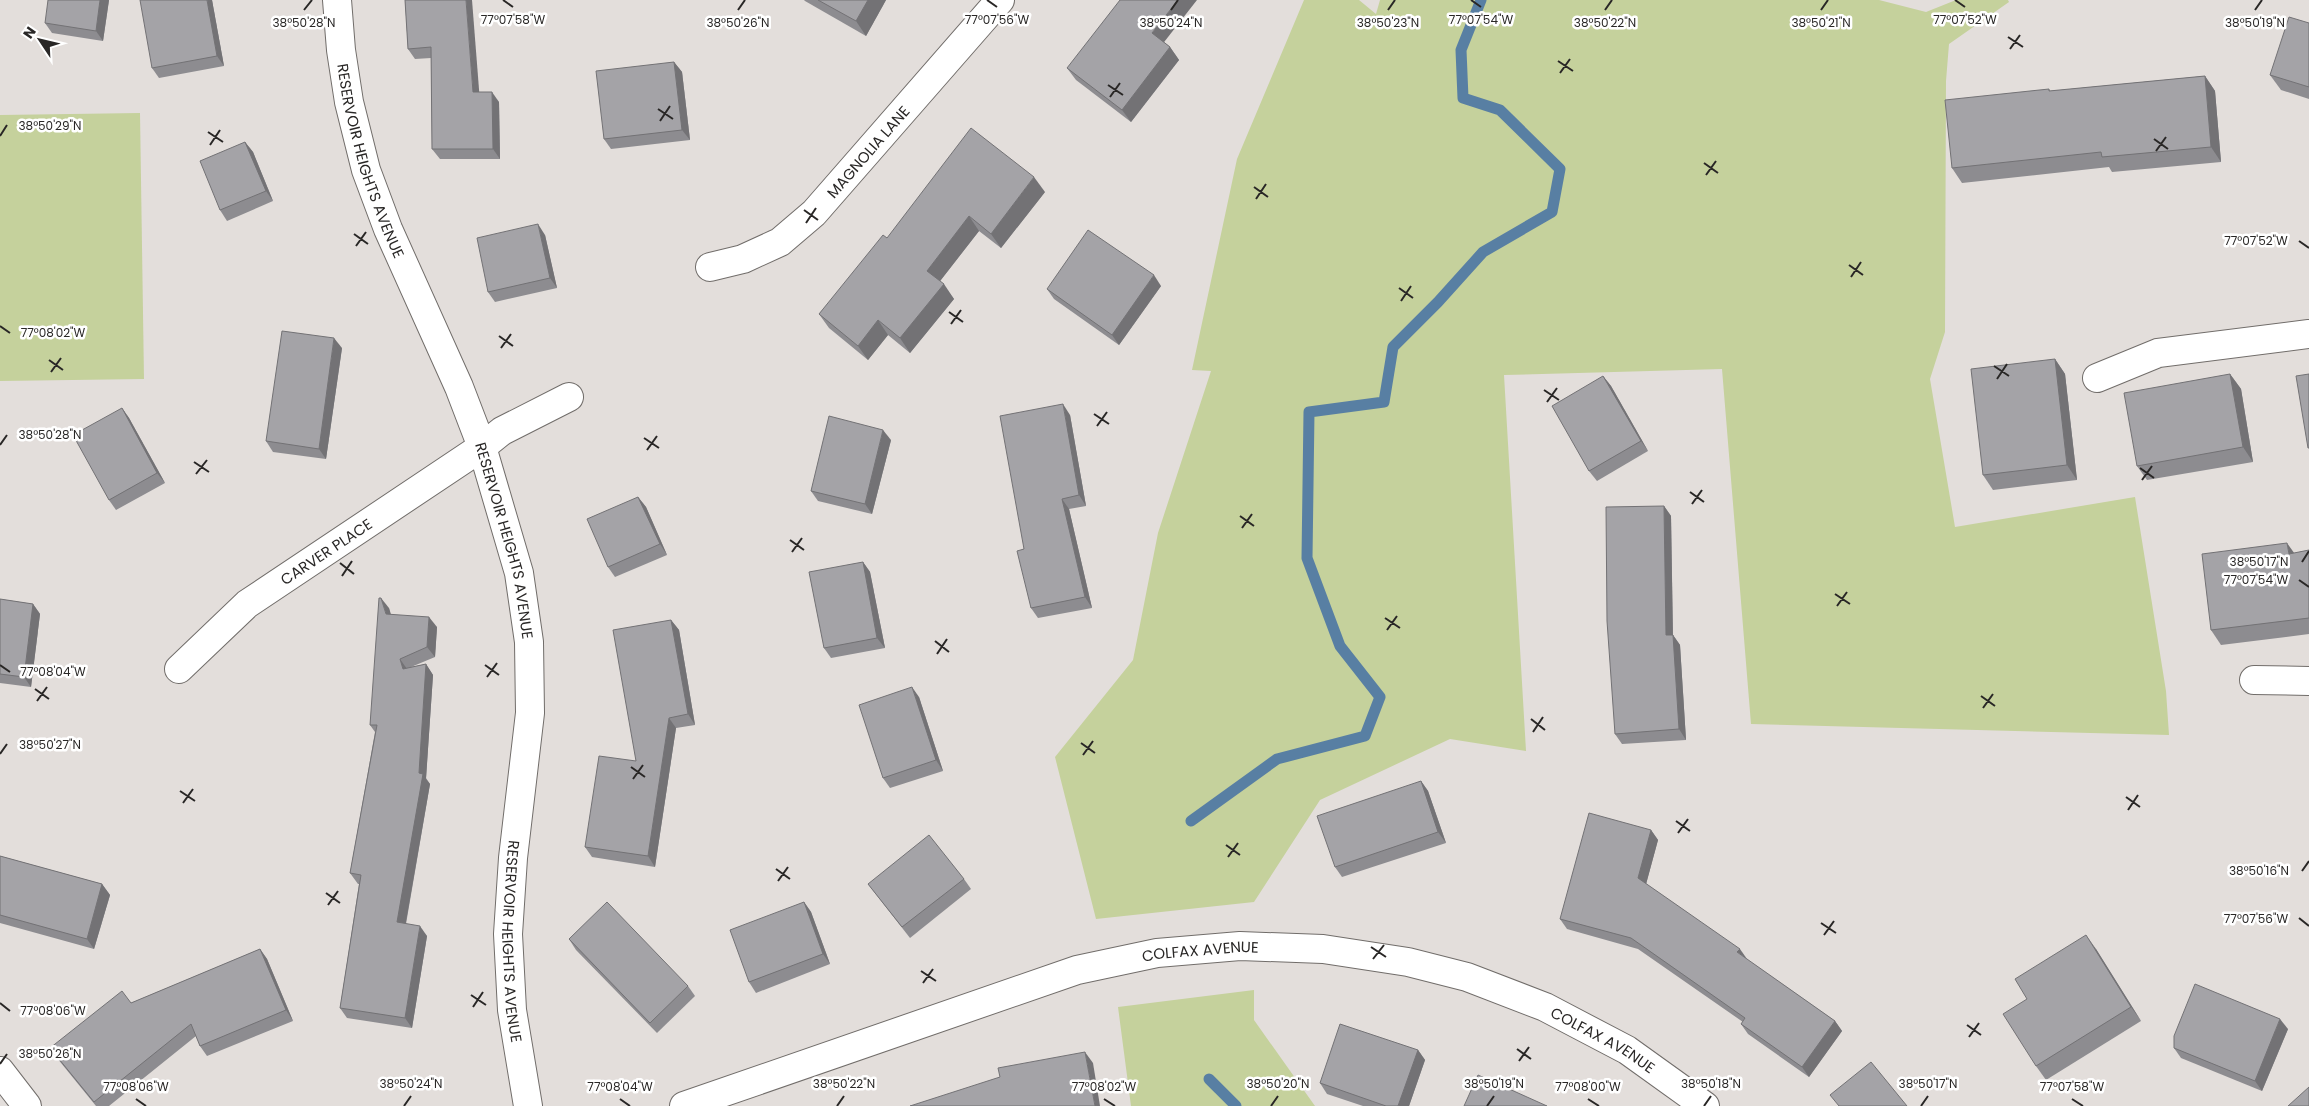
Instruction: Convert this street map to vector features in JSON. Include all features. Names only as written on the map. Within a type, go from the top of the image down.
[{"type":"street","name":"RESERVOIR HEIGHTS AVENUE","points":[[337,0],[341,50],[349,102],[366,170],[388,229],[459,387],[482,447],[519,573],[529,642],[530,713],[512,858],[508,934],[512,1010],[528,1106]]},
{"type":"street","name":"MAGNOLIA LANE","points":[[710,267],[743,259],[780,242],[814,213],[1000,0]]},
{"type":"street","points":[[2098,378],[2158,353],[2309,334]]},
{"type":"street","name":"CARVER PLACE","points":[[179,669],[247,604],[482,447],[502,431],[569,397]]},
{"type":"street","points":[[2254,680],[2309,681]]},
{"type":"street","name":"COLFAX AVENUE","points":[[684,1106],[1077,970],[1157,953],[1240,946],[1323,949],[1408,962],[1467,977],[1545,1007],[1627,1050],[1705,1106]]},
{"type":"street","points":[[0,1071],[27,1106]]},
{"type":"green space","points":[[1304,0],[1359,0],[1376,14],[1380,0],[1879,0],[1926,12],[1956,0],[2008,0],[2009,2],[1949,44],[1946,81],[1945,332],[1930,379],[1955,527],[2135,497],[2166,691],[2169,735],[1751,724],[1722,369],[1504,375],[1526,751],[1450,739],[1320,800],[1254,902],[1096,919],[1055,757],[1133,660],[1158,533],[1211,371],[1192,370],[1237,159]]},
{"type":"green space","points":[[140,113],[144,379],[0,381],[0,115]]},
{"type":"green space","points":[[1254,990],[1254,1020],[1315,1106],[1131,1106],[1118,1007]]},
{"type":"building","points":[[48,0],[100,0],[96,31],[45,23]]},
{"type":"building","points":[[140,0],[207,0],[217,56],[152,68]]},
{"type":"building","points":[[405,0],[466,0],[473,92],[492,92],[493,149],[432,149],[431,47],[408,49]]},
{"type":"building","points":[[818,0],[868,0],[856,21]]},
{"type":"building","points":[[1120,0],[1178,0],[1152,33],[1170,47],[1122,110],[1067,68]]},
{"type":"building","points":[[2289,17],[2309,23],[2309,87],[2270,75]]},
{"type":"building","points":[[674,62],[682,130],[604,139],[596,71]]},
{"type":"building","points":[[2205,76],[2211,147],[2102,157],[2101,152],[1952,168],[1945,100]]},
{"type":"building","points":[[971,128],[1034,177],[991,234],[969,216],[927,271],[944,284],[900,338],[878,320],[858,346],[819,314],[883,235],[887,238]]},
{"type":"building","points":[[245,142],[266,191],[220,210],[200,161]]},
{"type":"building","points":[[538,224],[550,278],[488,292],[477,238]]},
{"type":"building","points":[[1088,230],[1154,275],[1112,335],[1047,289]]},
{"type":"building","points":[[282,331],[334,338],[319,449],[266,441]]},
{"type":"building","points":[[2055,359],[2067,465],[1983,475],[1971,369]]},
{"type":"building","points":[[2230,374],[2243,447],[2137,466],[2124,393]]},
{"type":"building","points":[[2309,374],[2309,448],[2308,448],[2296,376]]},
{"type":"building","points":[[1603,376],[1641,441],[1589,471],[1552,406]]},
{"type":"building","points":[[1063,404],[1079,495],[1062,499],[1085,597],[1031,608],[1017,551],[1024,549],[1000,416]]},
{"type":"building","points":[[122,408],[157,473],[109,500],[73,435]]},
{"type":"building","points":[[829,416],[883,430],[865,504],[811,491]]},
{"type":"building","points":[[638,497],[660,544],[608,567],[587,519]]},
{"type":"building","points":[[1664,506],[1666,635],[1673,635],[1679,729],[1615,734],[1607,621],[1606,507]]},
{"type":"building","points":[[2287,543],[2289,554],[2309,550],[2309,618],[2211,630],[2202,554]]},
{"type":"building","points":[[863,562],[877,638],[824,648],[809,572]]},
{"type":"building","points":[[379,598],[381,598],[386,614],[429,617],[427,647],[400,659],[403,669],[426,664],[419,773],[423,774],[397,922],[420,926],[405,1018],[340,1008],[361,875],[350,873],[377,725],[370,725]]},
{"type":"building","points":[[0,599],[33,604],[24,677],[0,674]]},
{"type":"building","points":[[671,620],[688,714],[669,718],[648,856],[585,847],[599,756],[636,761],[613,630]]},
{"type":"building","points":[[912,687],[936,760],[883,778],[859,705]]},
{"type":"building","points":[[1421,781],[1438,832],[1335,867],[1317,816]]},
{"type":"building","points":[[1589,813],[1651,830],[1638,878],[1740,949],[1737,952],[1835,1021],[1802,1067],[1741,1024],[1745,1018],[1631,938],[1560,919]]},
{"type":"building","points":[[929,835],[964,879],[902,927],[868,884]]},
{"type":"building","points":[[0,856],[102,884],[87,939],[0,915]]},
{"type":"building","points":[[607,902],[688,986],[650,1023],[569,939]]},
{"type":"building","points":[[804,902],[823,954],[749,982],[730,930]]},
{"type":"building","points":[[2086,935],[2131,1007],[2036,1066],[2003,1014],[2027,999],[2015,979]]},
{"type":"building","points":[[260,949],[286,1010],[200,1046],[191,1024],[94,1102],[50,1048],[122,991],[131,1003]]},
{"type":"building","points":[[2195,984],[2280,1019],[2255,1081],[2174,1048],[2174,1036]]},
{"type":"building","points":[[1340,1024],[1418,1050],[1398,1106],[1386,1106],[1320,1083]]},
{"type":"building","points":[[1085,1052],[1095,1106],[910,1106],[1000,1077],[998,1068]]},
{"type":"building","points":[[1871,1062],[1907,1106],[1839,1106],[1830,1095]]},
{"type":"building","points":[[1478,1075],[1547,1106],[1464,1106]]},
{"type":"building","points":[[2309,1087],[2309,1106],[2288,1106]]},
{"type":"waterway","points":[[1191,821],[1277,759],[1365,736],[1380,697],[1340,646],[1307,558],[1309,412],[1384,402],[1393,347],[1438,302],[1483,252],[1552,212],[1560,169],[1500,110],[1463,98],[1461,50],[1481,0]]},
{"type":"waterway","points":[[1209,1079],[1236,1106]]}]
